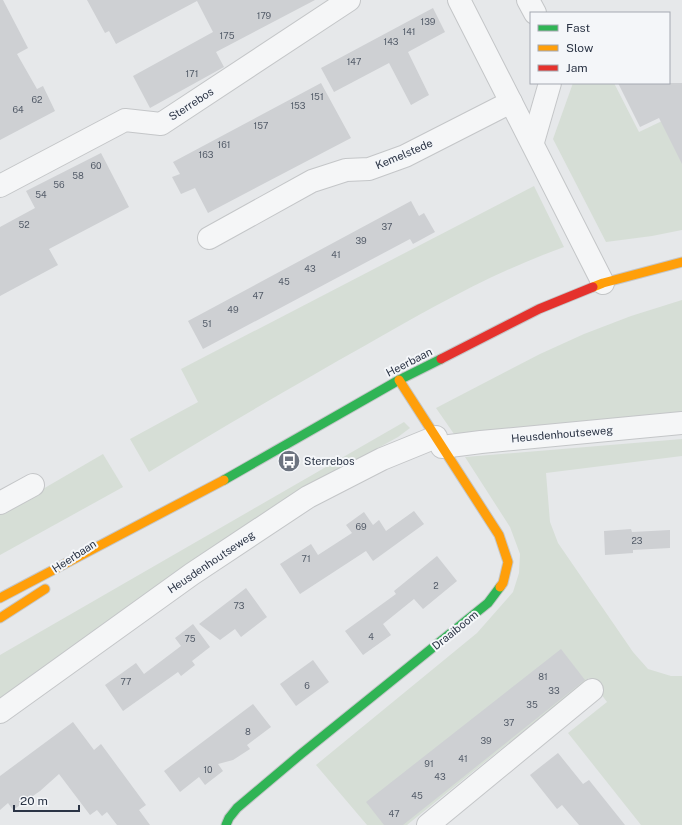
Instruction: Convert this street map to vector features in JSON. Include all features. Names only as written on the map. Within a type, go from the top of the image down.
[{"type":"street","name":"Sterrebos","points":[[0,186],[125,120],[161,124],[349,0]]},
{"type":"street","points":[[459,0],[533,142],[603,283]]},
{"type":"street","points":[[528,0],[534,12]]},
{"type":"street","points":[[533,142],[550,84]]},
{"type":"street","name":"Kemelstede","points":[[209,238],[312,181],[346,170],[369,169],[405,156],[511,102]]},
{"type":"street","name":"Heerbaan","points":[[0,598],[234,474],[399,380],[539,310],[603,283],[682,262]]},
{"type":"street","name":"Draaiboom","points":[[226,825],[229,818],[237,808],[307,749],[488,603],[503,583],[508,562],[499,535],[399,380]]},
{"type":"street","name":"Heusdenhoutseweg","points":[[0,712],[192,574],[308,497],[382,459],[439,442],[481,442],[682,423]]},
{"type":"street","points":[[0,503],[32,485]]},
{"type":"street","name":"Heerbaan","points":[[80,566],[160,514]]},
{"type":"street","name":"Heerbaan","points":[[0,618],[53,584]]},
{"type":"street","points":[[428,825],[592,690]]},
{"type":"shaded area","points":[[573,84],[615,84],[639,132],[662,121],[682,143],[682,230],[652,236],[606,242],[553,139]]},
{"type":"shaded area","points":[[534,186],[564,247],[512,268],[462,292],[390,331],[149,472],[130,439],[198,402],[181,369]]},
{"type":"shaded area","points":[[682,300],[682,413],[454,434],[436,408],[540,354],[584,334],[631,316]]},
{"type":"shaded area","points":[[404,422],[410,428],[398,437],[324,478],[0,705],[0,655]]},
{"type":"shaded area","points":[[682,439],[682,456],[546,473],[550,522],[558,543],[633,652],[648,669],[671,676],[682,676],[682,825],[641,825],[568,733],[607,702],[589,678],[407,825],[367,825],[316,765],[477,633],[513,592],[519,573],[520,554],[510,527],[465,457]]},
{"type":"shaded area","points":[[103,454],[123,487],[0,555],[0,514]]},
{"type":"building","points":[[0,0],[3,0],[28,48],[17,54],[37,89],[43,86],[55,111],[0,140]]},
{"type":"building","points":[[87,0],[315,0],[216,52],[224,67],[150,108],[133,76],[213,32],[197,1],[116,44],[109,31],[105,33]]},
{"type":"building","points":[[433,8],[445,32],[408,52],[429,95],[411,105],[389,63],[334,92],[321,68]]},
{"type":"building","points":[[321,83],[351,138],[208,213],[195,188],[181,194],[172,177],[180,174],[173,162]]},
{"type":"building","points":[[682,83],[682,164],[659,118],[640,127],[618,84]]},
{"type":"building","points":[[101,153],[129,207],[49,249],[58,265],[0,296],[0,227],[35,208],[26,191]]},
{"type":"building","points":[[411,201],[419,216],[424,213],[435,232],[413,244],[410,239],[203,349],[188,321]]},
{"type":"building","points":[[414,511],[424,524],[373,561],[366,551],[300,594],[280,564],[311,544],[318,555],[352,533],[346,525],[364,512],[373,525],[379,520],[386,531]]},
{"type":"building","points":[[631,529],[632,532],[670,530],[670,548],[633,550],[633,553],[605,555],[604,531]]},
{"type":"building","points":[[437,556],[457,581],[423,609],[414,599],[383,624],[391,635],[363,655],[345,631],[396,594],[394,591]]},
{"type":"building","points":[[246,588],[267,617],[241,637],[235,629],[220,640],[199,624]]},
{"type":"building","points":[[193,624],[210,647],[192,661],[195,665],[181,676],[178,672],[123,711],[105,685],[136,663],[144,674],[181,646],[175,638]]},
{"type":"building","points":[[561,649],[585,680],[403,825],[384,825],[366,802]]},
{"type":"building","points":[[313,660],[329,682],[296,706],[280,684]]},
{"type":"building","points":[[253,704],[271,727],[247,745],[250,749],[233,760],[218,764],[223,771],[205,785],[199,777],[180,792],[164,771]]},
{"type":"building","points":[[73,722],[94,750],[101,744],[146,805],[139,810],[150,825],[117,825],[107,812],[102,816],[97,810],[90,815],[59,774],[40,791],[13,810],[8,803],[0,810],[0,776]]},
{"type":"building","points":[[558,753],[583,784],[589,780],[625,825],[579,825],[562,805],[557,809],[530,775]]},
{"type":"traffic: fast","points":[[224,480],[399,380],[441,359]]},
{"type":"traffic: fast","points":[[226,825],[229,818],[237,808],[301,754],[488,603],[500,587]]},
{"type":"traffic: slow","points":[[593,287],[682,262]]},
{"type":"traffic: slow","points":[[399,380],[499,535],[508,562],[503,583],[500,587]]},
{"type":"traffic: slow","points":[[0,598],[224,480]]},
{"type":"traffic: slow","points":[[0,618],[45,589]]},
{"type":"traffic: jam","points":[[441,359],[539,309],[593,287]]},
{"type":"place","name":"Sterrebos","points":[[289,461]]}]
